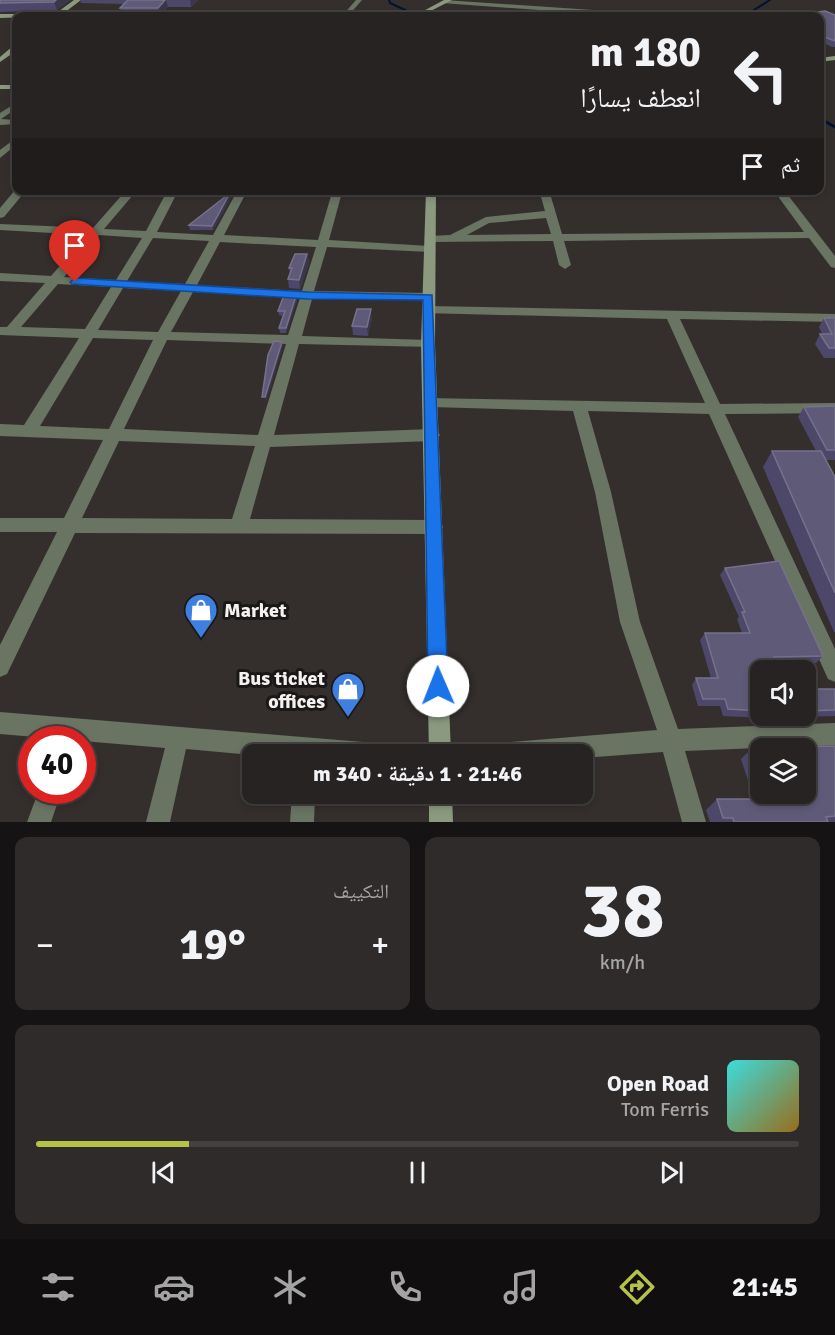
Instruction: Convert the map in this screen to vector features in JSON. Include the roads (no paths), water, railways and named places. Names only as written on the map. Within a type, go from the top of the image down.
[{"type":"street","points":[[62,12],[78,0]]},
{"type":"street","points":[[348,12],[359,0]]},
{"type":"street","points":[[425,12],[447,1],[587,12]]},
{"type":"street","points":[[0,215],[17,195]]},
{"type":"street","points":[[6,331],[97,233],[128,195]]},
{"type":"street","points":[[28,432],[171,195]]},
{"type":"street","points":[[0,666],[162,336],[240,195]]},
{"type":"street","points":[[239,526],[337,195]]},
{"type":"street","points":[[431,195],[428,344],[440,744]]},
{"type":"street","points":[[545,195],[565,265]]},
{"type":"street","points":[[781,195],[835,264]]},
{"type":"street","points":[[454,238],[486,220],[551,214]]},
{"type":"street","points":[[0,227],[323,244],[430,244],[454,238],[813,235]]},
{"type":"street","points":[[0,277],[428,304],[672,316],[835,318]]},
{"type":"street","points":[[672,316],[835,672]]},
{"type":"street","points":[[6,331],[428,344]]},
{"type":"street","points":[[430,402],[716,409],[835,408]]},
{"type":"street","points":[[579,406],[603,492],[630,622],[671,740],[694,822]]},
{"type":"street","points":[[0,430],[265,441],[432,435]]},
{"type":"street","points":[[0,525],[434,527]]},
{"type":"street","points":[[0,723],[18,726]]},
{"type":"street","points":[[593,746],[671,740],[835,734]]},
{"type":"street","points":[[96,736],[178,738],[242,745]]},
{"type":"street","points":[[158,822],[178,738]]},
{"type":"street","points":[[39,822],[46,804]]},
{"type":"street","points":[[302,822],[303,804]]},
{"type":"street","points":[[441,804],[441,822]]},
{"type":"waterway","points":[[389,0],[390,3],[409,12]]},
{"type":"waterway","points":[[753,12],[770,0]]},
{"type":"waterway","points":[[824,121],[835,127]]},
{"type":"place","name":"Market","points":[[201,639]]},
{"type":"place","name":"Bus ticket offices","points":[[348,718]]}]
